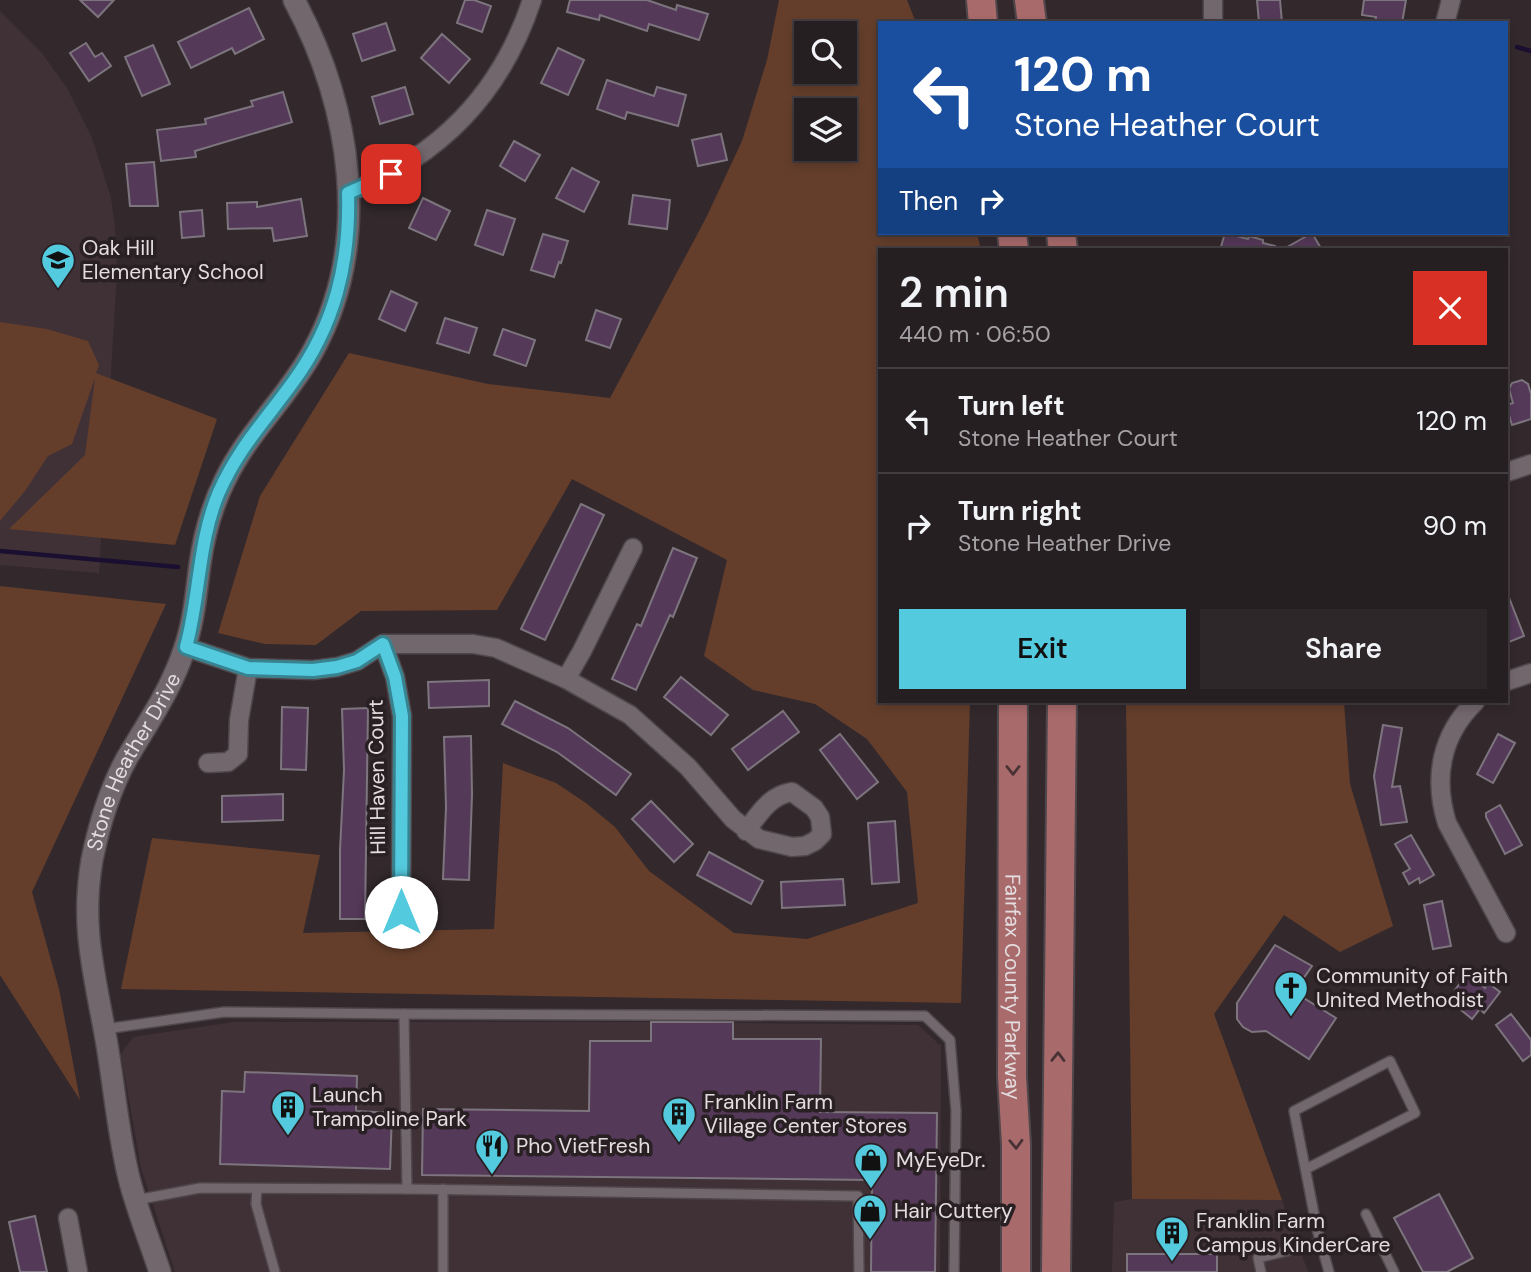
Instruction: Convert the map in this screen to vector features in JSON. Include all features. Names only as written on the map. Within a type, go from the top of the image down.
[{"type":"highway","points":[[981,0],[983,21]]},
{"type":"highway","points":[[1029,0],[1032,21]]},
{"type":"highway","name":"Fairfax County Parkway","points":[[1013,703],[1012,1077],[1016,1145],[1016,1272]]},
{"type":"highway","points":[[1056,1272],[1062,703]]},
{"type":"street","name":"Stone Heather Drive","points":[[160,1272],[130,1185],[114,1100],[105,1029],[92,971],[88,898],[92,862],[112,791],[168,690],[186,647],[195,605],[200,560],[207,527],[218,496],[243,446],[295,380],[313,351],[340,286],[349,233],[348,193],[341,132],[317,50],[295,0]]},
{"type":"street","points":[[348,193],[405,166],[458,124],[485,92],[509,56],[532,0]]},
{"type":"street","points":[[1213,0],[1213,21]]},
{"type":"street","points":[[1446,21],[1451,0]]},
{"type":"street","points":[[1508,472],[1531,464]]},
{"type":"street","points":[[566,679],[633,548]]},
{"type":"street","points":[[186,647],[248,668],[313,670],[357,661],[383,644],[473,644],[496,648],[566,679],[630,715],[688,767],[733,820],[746,831]]},
{"type":"street","name":"Hill Haven Court","points":[[383,644],[395,677],[402,716],[401,912]]},
{"type":"street","points":[[208,763],[228,762],[238,754],[239,720],[248,668]]},
{"type":"street","points":[[1508,681],[1531,673]]},
{"type":"street","points":[[1474,703],[1455,725],[1447,742],[1441,760],[1439,786],[1447,823],[1506,933]]},
{"type":"street","points":[[68,1218],[78,1272]]},
{"type":"lane","points":[[105,1029],[224,1012],[925,1016],[950,1040],[956,1111],[954,1272]]},
{"type":"lane","points":[[404,1014],[407,1189]]},
{"type":"lane","points":[[1306,1168],[1415,1113],[1390,1060],[1294,1111],[1320,1243],[1329,1272]]},
{"type":"lane","points":[[136,1200],[200,1188],[858,1196],[859,1272]]},
{"type":"lane","points":[[257,1189],[256,1204],[275,1272]]},
{"type":"lane","points":[[443,1189],[443,1272]]},
{"type":"lane","points":[[1366,1214],[1394,1272]]},
{"type":"lane","points":[[1261,1272],[1258,1258],[1320,1243]]},
{"type":"shaded area","points":[[779,0],[907,0],[915,21],[878,21],[878,235],[977,235],[981,248],[878,248],[878,703],[970,703],[961,1003],[121,989],[152,838],[320,855],[303,933],[494,929],[503,763],[556,783],[586,803],[615,827],[649,871],[734,933],[807,939],[918,903],[907,792],[867,739],[815,704],[753,690],[704,656],[727,560],[572,479],[497,610],[361,611],[316,645],[265,644],[218,633],[260,496],[349,353],[488,384],[610,398],[706,218],[742,141],[767,60]]},
{"type":"shaded area","name":"Oak Hill Elementary School","points":[[0,11],[41,52],[67,88],[92,138],[111,198],[117,271],[99,573],[0,565]]},
{"type":"shaded area","points":[[0,322],[47,329],[88,341],[99,365],[96,373],[217,419],[175,545],[9,529],[85,455],[95,378],[72,444],[48,456],[25,491],[0,521]]},
{"type":"shaded area","points":[[0,586],[166,604],[32,892],[59,989],[80,1100],[0,975]]},
{"type":"shaded area","points":[[1126,703],[1344,703],[1350,784],[1393,926],[1340,952],[1284,915],[1214,1014],[1282,1200],[1132,1199]]},
{"type":"shaded area","points":[[234,1022],[918,1025],[941,1046],[940,1272],[175,1272],[141,1168],[121,1054],[133,1037]]},
{"type":"shaded area","points":[[1132,1199],[1282,1200],[1308,1272],[1112,1272],[1114,1202]]},
{"type":"building","points":[[80,0],[114,0],[98,17]]},
{"type":"building","points":[[465,0],[491,6],[482,32],[457,23]]},
{"type":"building","points":[[570,0],[647,0],[676,10],[677,5],[708,14],[699,40],[649,24],[647,31],[600,15],[599,20],[567,12]]},
{"type":"building","points":[[1257,0],[1280,0],[1282,21],[1259,21]]},
{"type":"building","points":[[1364,0],[1406,0],[1402,21],[1375,21],[1376,17],[1362,15]]},
{"type":"building","points":[[249,8],[264,39],[235,54],[232,48],[191,68],[178,42]]},
{"type":"building","points":[[386,23],[395,50],[362,61],[353,34]]},
{"type":"building","points":[[442,34],[470,59],[449,83],[421,58]]},
{"type":"building","points":[[86,43],[95,57],[102,53],[111,66],[89,81],[70,53]]},
{"type":"building","points":[[153,45],[170,84],[142,96],[125,57]]},
{"type":"building","points":[[558,48],[584,60],[568,95],[541,83]]},
{"type":"building","points":[[607,80],[654,96],[657,87],[686,95],[678,126],[627,112],[625,119],[597,109]]},
{"type":"building","points":[[405,87],[413,114],[380,124],[372,97]]},
{"type":"building","points":[[283,92],[292,122],[195,151],[196,157],[161,161],[157,130],[206,124],[205,119],[253,106],[251,101]]},
{"type":"building","points":[[721,134],[727,160],[698,166],[692,140]]},
{"type":"building","points":[[514,141],[540,155],[525,181],[500,166]]},
{"type":"building","points":[[154,162],[158,206],[130,206],[126,164]]},
{"type":"building","points":[[572,168],[599,182],[584,212],[556,198]]},
{"type":"building","points":[[633,195],[670,200],[667,229],[629,224]]},
{"type":"building","points":[[423,198],[450,211],[436,240],[409,228]]},
{"type":"building","points":[[301,199],[307,236],[274,241],[272,228],[228,229],[227,203],[257,202],[257,207]]},
{"type":"building","points":[[202,210],[204,236],[182,238],[180,212]]},
{"type":"building","points":[[487,210],[515,219],[503,255],[475,245]]},
{"type":"building","points":[[543,234],[568,241],[554,277],[531,270]]},
{"type":"building","points":[[1224,235],[1248,239],[1249,236],[1275,246],[1274,248],[1221,248]]},
{"type":"building","points":[[1313,235],[1321,248],[1286,248]]},
{"type":"building","points":[[391,291],[417,303],[405,331],[379,319]]},
{"type":"building","points":[[596,310],[621,319],[610,348],[586,340]]},
{"type":"building","points":[[445,318],[477,328],[469,353],[437,343]]},
{"type":"building","points":[[503,329],[535,340],[526,366],[494,355]]},
{"type":"building","points":[[1522,380],[1528,384],[1531,394],[1531,419],[1512,425],[1508,405],[1513,403],[1509,389],[1512,383]]},
{"type":"building","points":[[581,504],[604,515],[545,640],[521,629]]},
{"type":"building","points":[[673,548],[697,558],[673,617],[670,615],[636,690],[612,679],[637,624],[641,626]]},
{"type":"building","points":[[1508,595],[1524,636],[1509,642],[1508,638]]},
{"type":"building","points":[[681,677],[728,715],[711,735],[664,697]]},
{"type":"building","points":[[489,680],[489,706],[429,708],[428,682]]},
{"type":"building","points":[[515,701],[568,728],[631,774],[616,795],[557,752],[502,724]]},
{"type":"building","points":[[282,707],[308,708],[306,770],[281,769]]},
{"type":"building","points":[[368,708],[365,919],[340,919],[344,770],[342,709]]},
{"type":"building","points":[[783,711],[799,732],[748,770],[732,749]]},
{"type":"building","points":[[1383,725],[1402,728],[1392,787],[1400,786],[1407,822],[1381,825],[1374,776]]},
{"type":"building","points":[[840,734],[878,782],[857,799],[820,750]]},
{"type":"building","points":[[1498,734],[1515,743],[1493,783],[1477,774]]},
{"type":"building","points":[[471,736],[469,880],[443,879],[446,807],[444,737]]},
{"type":"building","points":[[283,794],[283,820],[222,822],[222,796]]},
{"type":"building","points":[[651,801],[693,844],[674,862],[632,819]]},
{"type":"building","points":[[1500,805],[1522,845],[1505,854],[1486,817],[1486,813]]},
{"type":"building","points":[[895,821],[899,882],[872,884],[868,823]]},
{"type":"building","points":[[1411,835],[1434,875],[1420,883],[1419,878],[1409,884],[1403,873],[1410,869],[1395,844]]},
{"type":"building","points":[[709,852],[763,881],[751,904],[697,875]]},
{"type":"building","points":[[843,879],[845,905],[782,908],[781,882]]},
{"type":"building","points":[[1442,901],[1451,946],[1433,949],[1424,905]]},
{"type":"building","points":[[1275,945],[1312,966],[1294,992],[1336,1018],[1309,1059],[1266,1031],[1252,1032],[1243,1027],[1237,1019],[1237,1003]]},
{"type":"building","points":[[1467,974],[1485,988],[1488,983],[1500,992],[1484,1013],[1480,1009],[1472,1019],[1460,1009],[1467,1000],[1455,990]]},
{"type":"building","points":[[1511,1014],[1531,1040],[1531,1055],[1523,1061],[1496,1025]]},
{"type":"building","name":"Franklin Farm Village Center Stores","points":[[651,1022],[733,1022],[733,1039],[821,1039],[820,1112],[937,1113],[935,1272],[871,1272],[872,1180],[422,1175],[423,1109],[589,1111],[590,1041],[651,1041]]},
{"type":"building","name":"Launch Trampoline Park","points":[[245,1072],[357,1076],[356,1111],[392,1113],[390,1169],[220,1164],[222,1091],[244,1092]]},
{"type":"building","points":[[1439,1194],[1473,1258],[1447,1272],[1423,1272],[1394,1218]]},
{"type":"building","points":[[35,1216],[47,1272],[20,1272],[9,1222]]},
{"type":"building","name":"Franklin Farm Campus KinderCare","points":[[1127,1254],[1217,1254],[1217,1272],[1127,1272]]},
{"type":"waterway","points":[[1517,47],[1531,51]]},
{"type":"waterway","points":[[0,551],[178,567]]},
{"type":"place","name":"Oak Hill Elementary School","points":[[58,290]]},
{"type":"place","name":"Community of Faith United Methodist","points":[[1291,1018]]},
{"type":"place","name":"Launch Trampoline Park","points":[[288,1137]]},
{"type":"place","name":"Franklin Farm Village Center Stores","points":[[679,1144]]},
{"type":"place","name":"Pho VietFresh","points":[[492,1176]]},
{"type":"place","name":"MyEyeDr.","points":[[871,1190]]},
{"type":"place","name":"Hair Cuttery","points":[[870,1241]]},
{"type":"place","name":"Franklin Farm Campus KinderCare","points":[[1172,1263]]},
{"type":"route","points":[[391,174],[348,193],[349,233],[340,286],[313,351],[295,380],[243,446],[226,476],[207,527],[186,647],[248,668],[313,670],[357,661],[383,644],[395,677],[402,716],[401,912]]}]
